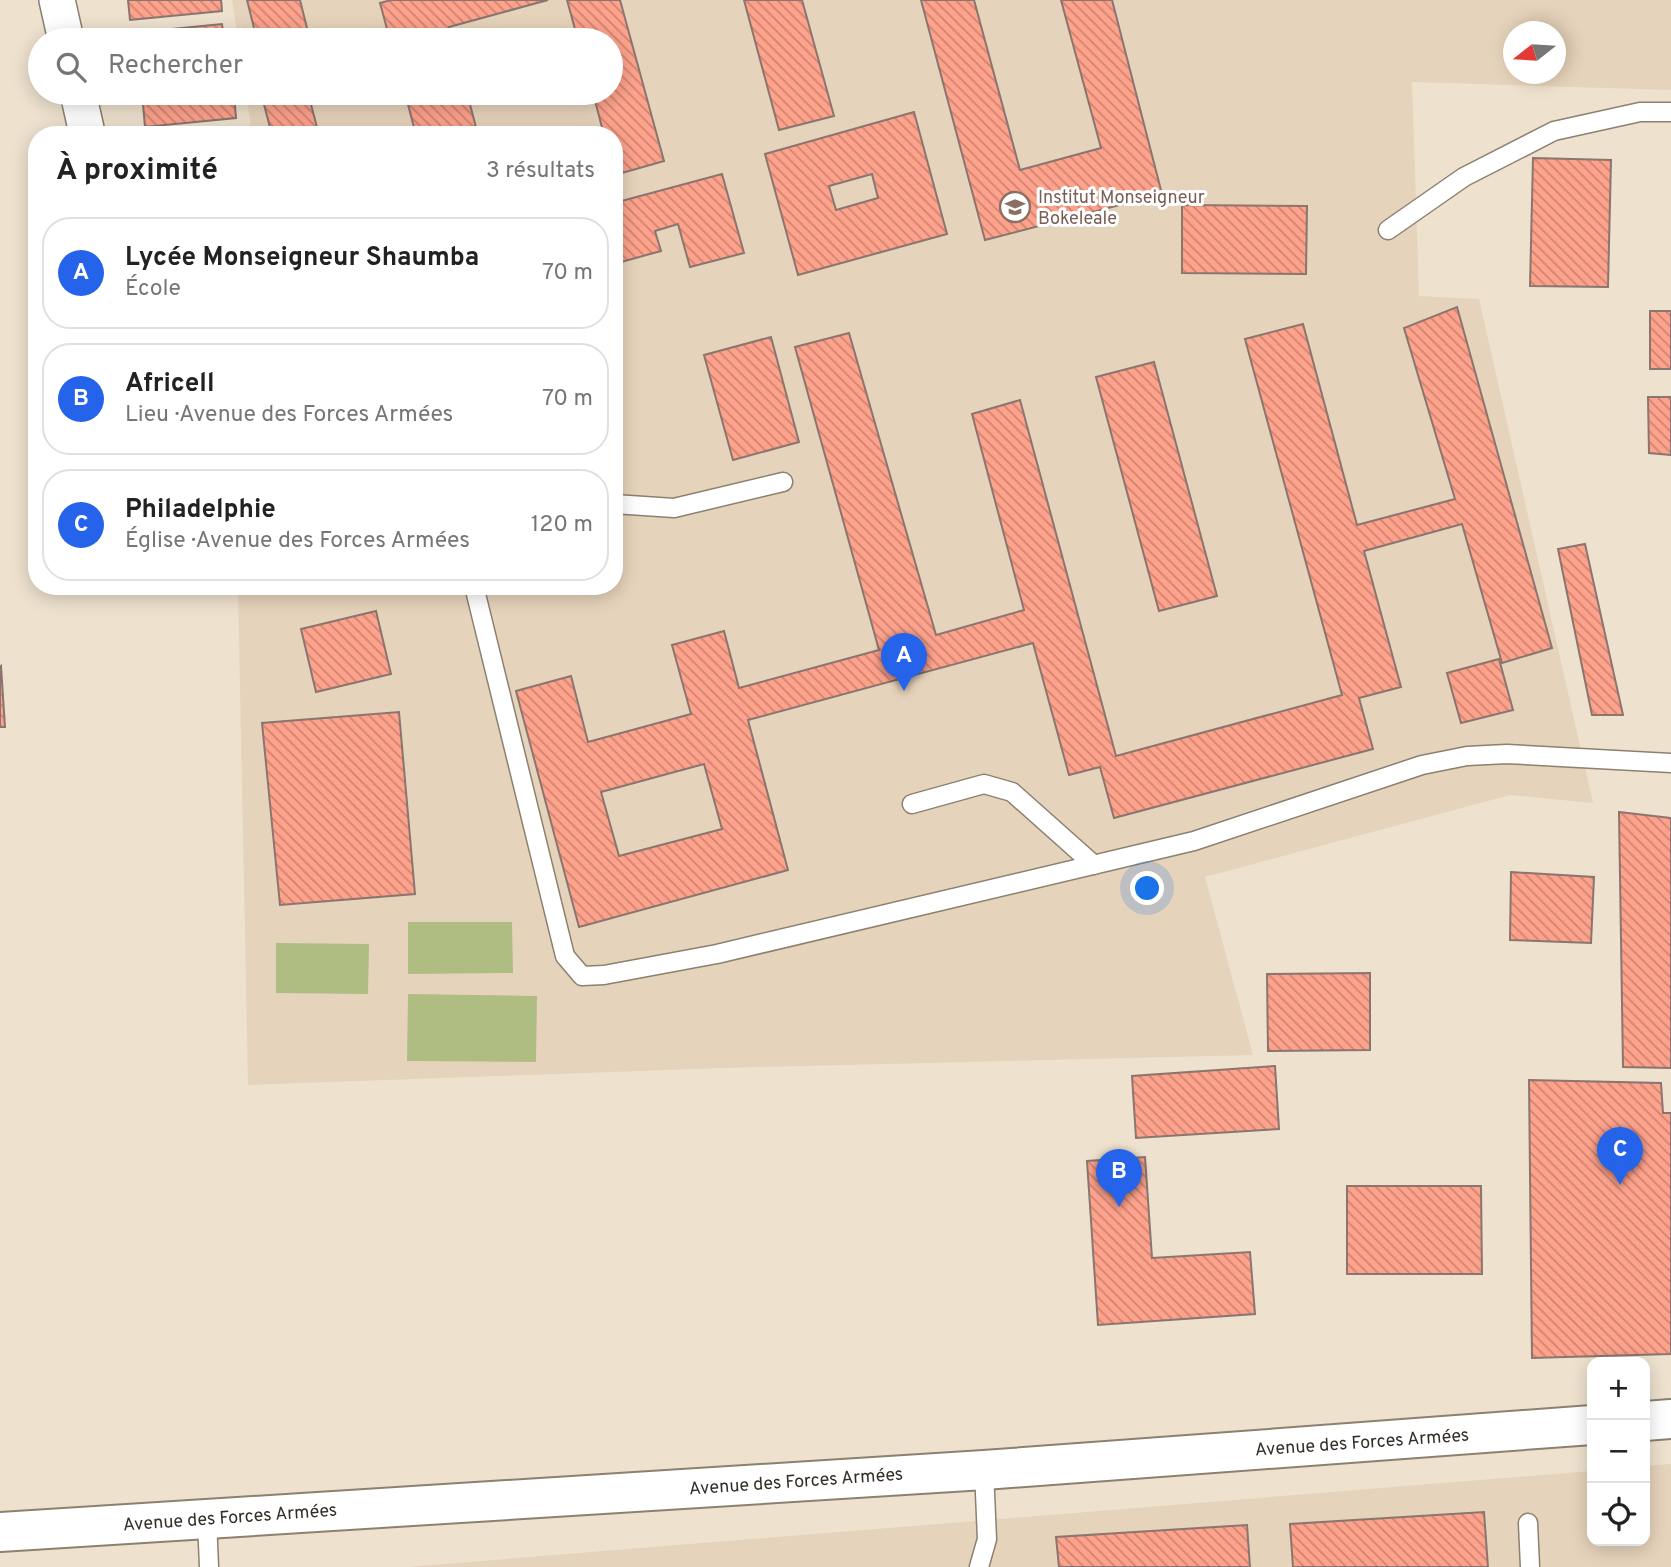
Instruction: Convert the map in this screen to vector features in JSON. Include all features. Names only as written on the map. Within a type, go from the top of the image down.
[{"type":"street","points":[[57,0],[63,28]]},
{"type":"street","points":[[81,105],[85,126]]},
{"type":"street","points":[[1650,1421],[1671,1419]]},
{"type":"street","name":"Avenue des Forces Armées","points":[[0,1532],[984,1470],[1587,1425]]},
{"type":"lane","points":[[1388,230],[1464,177],[1554,131],[1640,112],[1671,111]]},
{"type":"lane","points":[[623,505],[674,508],[783,482]]},
{"type":"lane","points":[[476,595],[565,956],[582,976],[604,975],[717,954],[1194,841],[1422,765],[1467,756],[1507,754],[1671,763]]},
{"type":"lane","points":[[912,804],[984,784],[1012,792],[1094,865]]},
{"type":"lane","points":[[979,1567],[987,1539],[984,1470]]},
{"type":"lane","points":[[208,1519],[209,1567]]},
{"type":"lane","points":[[1528,1523],[1530,1567]]},
{"type":"shaded area","points":[[232,0],[1671,0],[1671,90],[1412,82],[1419,296],[1479,299],[1593,803],[1510,795],[1205,877],[1253,1055],[721,1068],[248,1085],[238,595],[623,595],[623,126],[251,126],[248,105],[623,105],[623,28],[236,28]]},
{"type":"shaded area","points":[[1671,1464],[1671,1567],[407,1567],[1587,1471],[1587,1546],[1650,1546],[1650,1466]]},
{"type":"green space","points":[[408,922],[512,922],[513,973],[408,974]]},
{"type":"green space","points":[[276,943],[369,944],[368,994],[276,993]]},
{"type":"green space","points":[[408,994],[537,996],[536,1062],[407,1061]]},
{"type":"building","points":[[128,0],[221,0],[222,11],[130,20]]},
{"type":"building","points":[[247,0],[300,0],[307,28],[254,28]]},
{"type":"building","points":[[391,0],[548,0],[449,28],[387,28],[380,3]]},
{"type":"building","points":[[567,0],[620,0],[664,161],[623,173],[623,126],[602,126],[596,105],[623,105],[623,28],[575,28]]},
{"type":"building","points":[[744,0],[802,0],[834,116],[779,130]]},
{"type":"building","points":[[921,0],[974,0],[1020,170],[1101,148],[1061,0],[1112,0],[1162,194],[985,240]]},
{"type":"building","points":[[222,24],[222,28],[182,28]]},
{"type":"building","points":[[143,105],[235,105],[236,118],[145,126]]},
{"type":"building","points":[[264,105],[311,105],[317,126],[270,126]]},
{"type":"building","points":[[408,105],[470,105],[476,126],[414,126]]},
{"type":"building","points":[[914,112],[947,234],[798,275],[765,154]],"holes":[[[872,174],[878,198],[836,210],[829,186]]]},
{"type":"building","points":[[1533,158],[1611,160],[1608,287],[1530,286]]},
{"type":"building","points":[[722,174],[744,253],[690,267],[678,224],[655,231],[661,251],[623,262],[623,201]]},
{"type":"building","points":[[1182,205],[1307,206],[1306,274],[1182,273]]},
{"type":"building","points":[[1457,307],[1552,648],[1502,663],[1462,524],[1364,551],[1401,687],[1359,698],[1373,749],[1114,818],[1100,767],[1069,775],[1033,643],[748,720],[788,870],[579,927],[516,691],[571,676],[588,742],[691,714],[672,645],[724,631],[739,688],[879,650],[795,347],[849,333],[936,635],[1024,610],[972,414],[1020,400],[1116,756],[1342,695],[1245,339],[1303,324],[1357,525],[1455,499],[1404,328]],"holes":[[[704,764],[722,829],[619,856],[601,792]]]},
{"type":"building","points":[[1650,311],[1671,311],[1671,369],[1650,369]]},
{"type":"building","points":[[771,337],[799,442],[733,460],[704,355]]},
{"type":"building","points":[[1154,362],[1217,596],[1159,611],[1096,377]]},
{"type":"building","points":[[1648,397],[1671,397],[1671,455],[1649,453]]},
{"type":"building","points":[[1585,544],[1623,715],[1592,715],[1558,549]]},
{"type":"building","points":[[376,611],[391,674],[316,692],[301,629]]},
{"type":"building","points":[[1499,659],[1513,710],[1461,723],[1447,673]]},
{"type":"building","points":[[1,666],[5,727],[0,727]]},
{"type":"building","points":[[399,712],[415,894],[280,905],[262,723]]},
{"type":"building","points":[[1619,812],[1671,818],[1671,1068],[1623,1067]]},
{"type":"building","points":[[1511,872],[1594,877],[1591,943],[1510,940]]},
{"type":"building","points":[[1370,973],[1370,1050],[1268,1051],[1267,974]]},
{"type":"building","points":[[1275,1066],[1279,1129],[1136,1138],[1132,1076]]},
{"type":"building","points":[[1529,1080],[1661,1083],[1663,1113],[1671,1113],[1671,1354],[1532,1358]]},
{"type":"building","points":[[1145,1157],[1152,1258],[1250,1252],[1255,1314],[1098,1325],[1087,1161]]},
{"type":"building","points":[[1347,1186],[1481,1186],[1482,1274],[1347,1274]]},
{"type":"building","points":[[1484,1512],[1488,1567],[1293,1567],[1290,1524]]},
{"type":"building","points":[[1247,1525],[1250,1567],[1059,1567],[1056,1537]]},
{"type":"place","name":"Institut Monseigneur Bokeleale","points":[[1015,207]]},
{"type":"place","name":"Lycée Monseigneur Shaumba","points":[[904,691]]},
{"type":"place","name":"Philadelphie","points":[[1620,1185]]},
{"type":"place","name":"Africell","points":[[1119,1207]]}]
